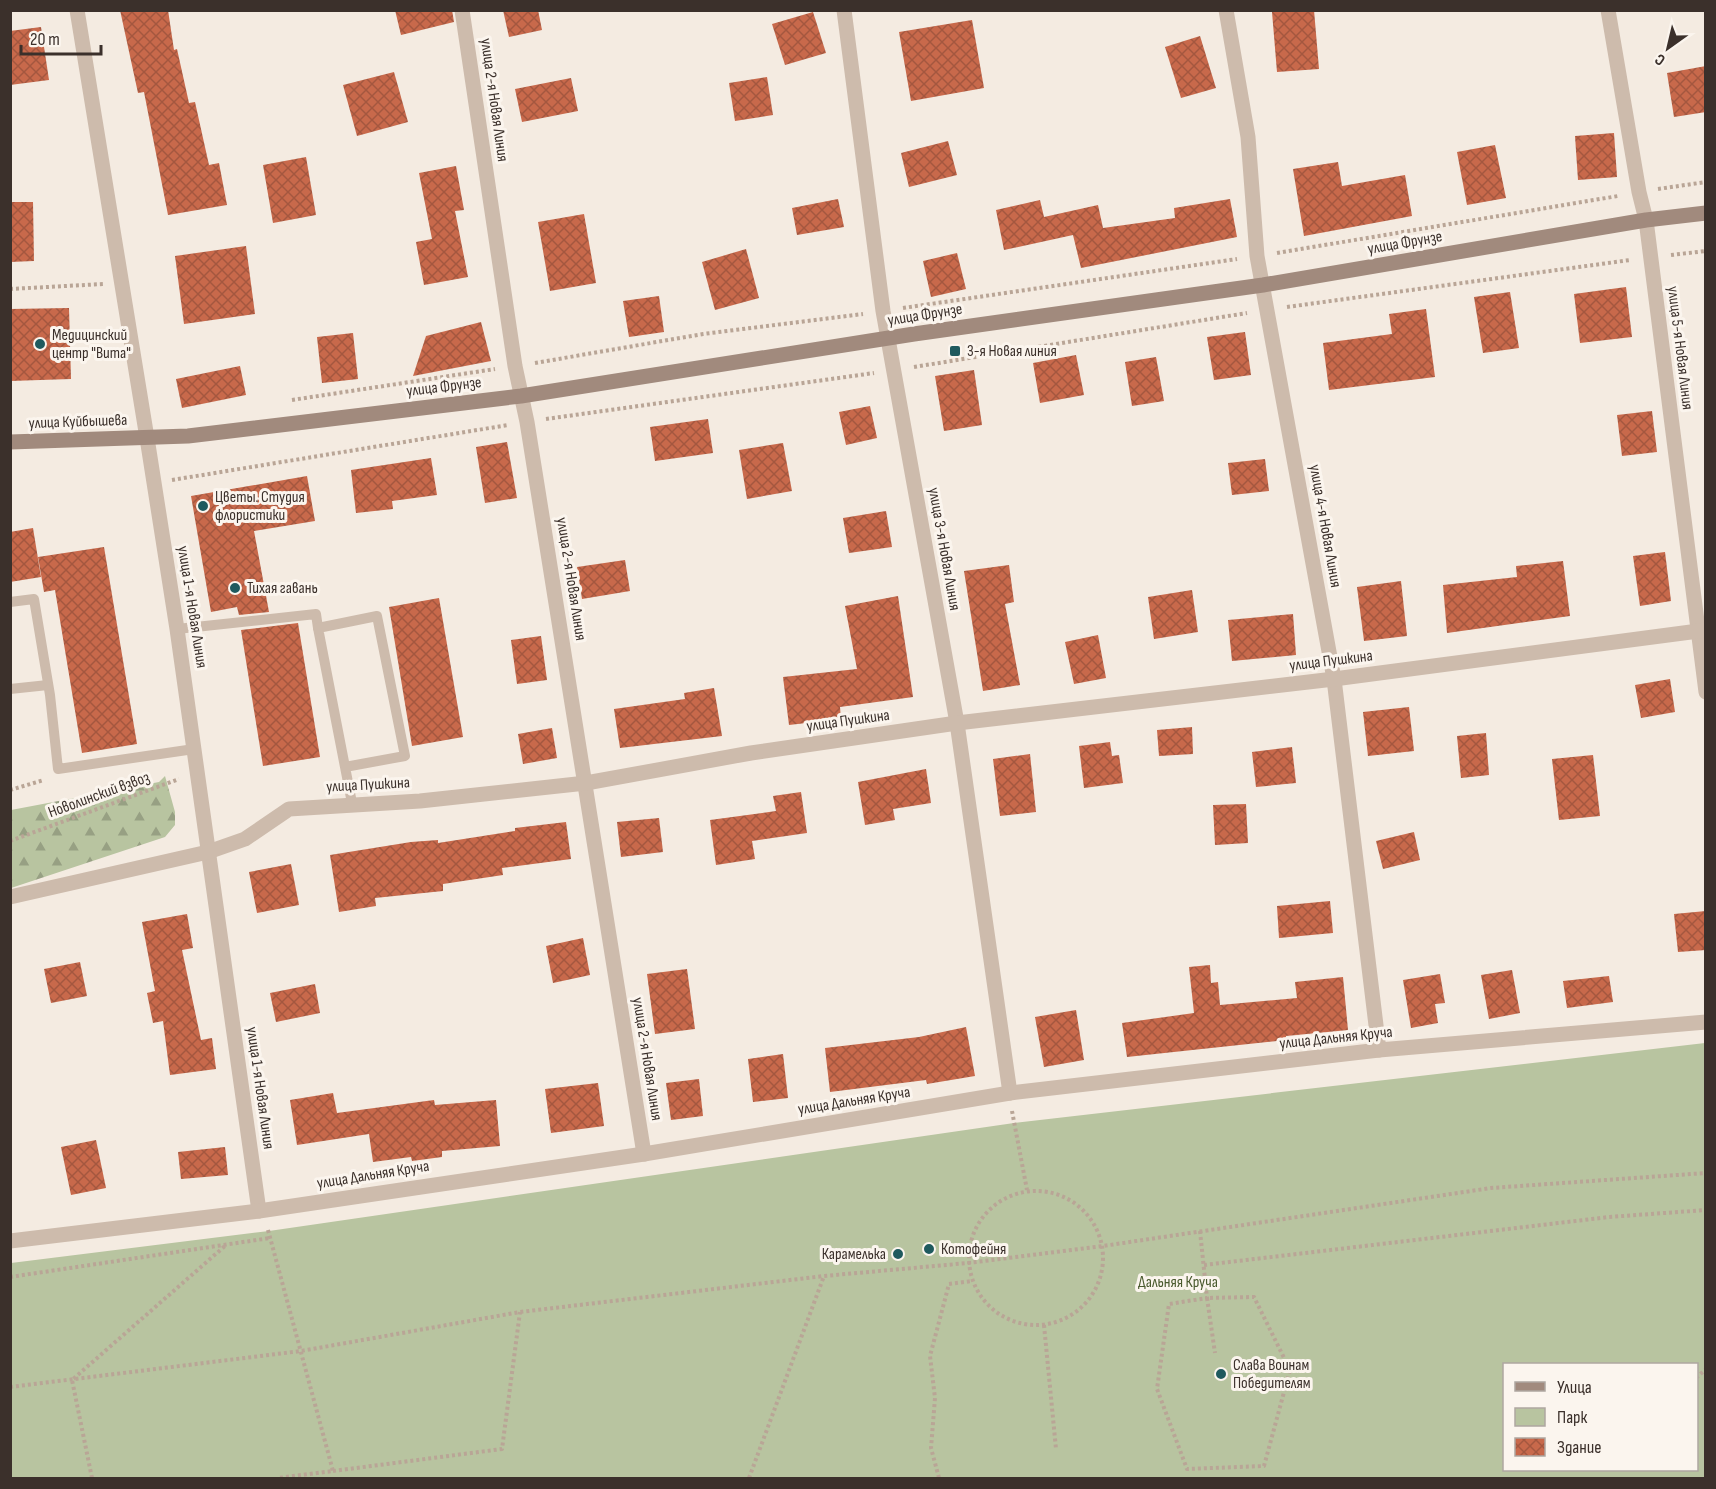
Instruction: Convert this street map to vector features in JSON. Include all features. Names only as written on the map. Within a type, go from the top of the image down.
[{"type":"main road","name":"улица Фрунзе","points":[[147,438],[188,436],[521,396],[888,339],[1263,285],[1646,220],[1706,213]]},
{"type":"main road","name":"улица Куйбышева","points":[[10,442],[147,438]]},
{"type":"street","name":"улица 1-я Новая Линия","points":[[76,10],[177,629],[259,1211]]},
{"type":"street","name":"улица 2-я Новая Линия","points":[[462,10],[515,366],[527,422],[644,1154]]},
{"type":"street","name":"улица 3-я Новая Линия","points":[[844,10],[883,311],[957,723],[1010,1093]]},
{"type":"street","name":"улица 4-я Новая Линия","points":[[1226,10],[1248,137],[1257,256],[1269,309],[1334,679],[1378,1050]]},
{"type":"street","name":"улица 5-я Новая Линия","points":[[1608,10],[1639,192],[1646,220],[1701,630],[1706,692]]},
{"type":"street","name":"улица Пушкина","points":[[10,897],[208,852],[245,839],[289,808],[420,801],[586,783],[751,753],[957,723],[1334,679],[1701,630]]},
{"type":"street","name":"улица Дальняя Круча","points":[[10,1240],[259,1211],[644,1154],[1010,1093],[1378,1050],[1706,1022]]},
{"type":"lane","points":[[10,602],[34,599],[48,685],[58,769],[194,749]]},
{"type":"lane","points":[[177,629],[316,614],[352,803]]},
{"type":"lane","points":[[318,627],[377,616],[405,756],[345,767]]},
{"type":"lane","points":[[10,689],[48,685]]},
{"type":"path","points":[[282,402],[703,334],[883,311],[1257,256],[1706,182]]},
{"type":"path","points":[[154,483],[527,422],[894,370],[1269,309],[1706,250]]},
{"type":"path","points":[[10,289],[122,283]]},
{"type":"path","points":[[10,790],[39,783],[58,769]]},
{"type":"path","name":"Новолинский взвоз","points":[[10,841],[197,773]]},
{"type":"path","points":[[1010,1093],[1027,1190]]},
{"type":"path","points":[[10,1387],[301,1351],[520,1312],[1103,1246],[1491,1188],[1706,1173]]},
{"type":"path","points":[[1027,1190],[1047,1191],[1067,1197],[1084,1210],[1096,1227],[1103,1246],[1103,1268],[1096,1289],[1083,1307],[1065,1319],[1044,1325],[1022,1324],[1000,1316],[983,1301],[972,1281],[968,1263],[969,1243],[977,1224],[990,1208],[1007,1196],[1027,1190]]},
{"type":"path","points":[[1204,1265],[1610,1217],[1706,1210]]},
{"type":"path","points":[[259,1211],[270,1238],[333,1471]]},
{"type":"path","points":[[1200,1231],[1215,1353]]},
{"type":"path","points":[[10,1277],[270,1238]]},
{"type":"path","points":[[72,1380],[226,1245]]},
{"type":"path","points":[[749,1479],[824,1276]]},
{"type":"path","points":[[939,1479],[931,1448],[935,1398],[930,1356],[949,1284],[972,1281]]},
{"type":"path","points":[[1254,1297],[1290,1370],[1264,1466],[1187,1469],[1157,1389],[1169,1304],[1208,1298],[1254,1297]]},
{"type":"path","points":[[278,1479],[502,1449],[520,1312]]},
{"type":"path","points":[[1044,1325],[1056,1449]]},
{"type":"path","points":[[72,1380],[92,1479]]},
{"type":"green space","points":[[165,776],[175,812],[175,825],[165,837],[11,888],[11,810],[159,782]]},
{"type":"green space","name":"Дальняя Круча","points":[[1705,1043],[1705,1478],[11,1478],[11,1263],[269,1231],[1014,1123]]},
{"type":"building","points":[[120,10],[168,10],[174,50],[177,49],[189,103],[195,102],[209,165],[219,163],[227,205],[168,215],[144,92],[138,93]]},
{"type":"building","points":[[395,10],[452,10],[454,22],[401,35]]},
{"type":"building","points":[[503,10],[538,10],[542,30],[509,37]]},
{"type":"building","points":[[1314,10],[1319,69],[1277,72],[1272,12]]},
{"type":"building","points":[[813,12],[826,53],[785,65],[772,24]]},
{"type":"building","points":[[972,20],[984,88],[911,101],[899,32]]},
{"type":"building","points":[[41,27],[49,80],[10,85],[10,31]]},
{"type":"building","points":[[1200,36],[1216,88],[1181,98],[1165,47]]},
{"type":"building","points":[[1706,66],[1706,112],[1674,117],[1667,73]]},
{"type":"building","points":[[394,72],[408,122],[357,136],[343,85]]},
{"type":"building","points":[[767,77],[773,115],[735,121],[729,83]]},
{"type":"building","points":[[571,78],[578,111],[522,122],[515,89]]},
{"type":"building","points":[[1614,133],[1617,177],[1578,180],[1575,136]]},
{"type":"building","points":[[948,141],[957,175],[909,187],[901,153]]},
{"type":"building","points":[[1495,145],[1506,198],[1467,205],[1457,152]]},
{"type":"building","points":[[306,157],[316,215],[273,223],[263,165]]},
{"type":"building","points":[[1338,162],[1342,186],[1405,175],[1412,216],[1304,236],[1293,169]]},
{"type":"building","points":[[456,166],[464,210],[455,211],[468,277],[424,285],[416,242],[432,239],[419,173]]},
{"type":"building","points":[[838,199],[844,227],[797,235],[792,208]]},
{"type":"building","points":[[1230,199],[1237,237],[1081,268],[1073,235],[1004,250],[996,210],[1040,200],[1044,217],[1098,205],[1103,228],[1175,218],[1174,208]]},
{"type":"building","points":[[10,202],[33,202],[34,261],[10,262]]},
{"type":"building","points":[[584,214],[596,283],[550,291],[538,222]]},
{"type":"building","points":[[246,246],[255,314],[184,324],[175,256]]},
{"type":"building","points":[[746,249],[759,298],[715,310],[702,262]]},
{"type":"building","points":[[957,253],[966,289],[931,297],[923,261]]},
{"type":"building","points":[[1626,287],[1632,337],[1580,343],[1574,294]]},
{"type":"building","points":[[1510,292],[1519,348],[1483,353],[1474,297]]},
{"type":"building","points":[[659,296],[664,332],[629,337],[623,301]]},
{"type":"building","name":"Медицинский центр \"Вита\"","points":[[69,308],[71,379],[10,381],[10,309]]},
{"type":"building","points":[[1426,309],[1435,377],[1329,390],[1323,343],[1392,334],[1389,314]]},
{"type":"building","points":[[481,322],[491,361],[413,376],[426,336]]},
{"type":"building","points":[[1245,332],[1251,375],[1214,380],[1207,337]]},
{"type":"building","points":[[353,333],[358,379],[322,383],[317,337]]},
{"type":"building","points":[[1076,355],[1084,395],[1040,403],[1033,363]]},
{"type":"building","points":[[1156,357],[1164,401],[1132,406],[1125,362]]},
{"type":"building","points":[[240,366],[246,395],[182,408],[176,379]]},
{"type":"building","points":[[974,370],[982,425],[944,431],[935,376]]},
{"type":"building","points":[[870,406],[877,438],[846,445],[839,412]]},
{"type":"building","points":[[1652,411],[1657,452],[1622,456],[1617,415]]},
{"type":"building","points":[[708,419],[713,453],[655,461],[650,427]]},
{"type":"building","points":[[507,442],[517,498],[485,503],[476,447]]},
{"type":"building","points":[[783,443],[792,491],[747,499],[739,450]]},
{"type":"building","points":[[431,458],[437,495],[392,501],[393,509],[356,513],[351,470]]},
{"type":"building","points":[[1265,459],[1269,491],[1232,495],[1228,463]]},
{"type":"building","points":[[307,476],[315,521],[254,531],[269,612],[239,615],[237,607],[211,612],[191,496]]},
{"type":"building","points":[[886,511],[892,547],[849,553],[843,518]]},
{"type":"building","points":[[33,528],[41,577],[10,582],[10,532]]},
{"type":"building","points":[[104,547],[137,744],[82,753],[55,590],[44,592],[38,557]]},
{"type":"building","points":[[1665,552],[1671,601],[1640,606],[1633,556]]},
{"type":"building","points":[[625,560],[630,591],[582,599],[577,567]]},
{"type":"building","points":[[1563,561],[1570,616],[1447,633],[1443,585],[1517,577],[1516,566]]},
{"type":"building","points":[[1009,565],[1014,602],[1005,604],[1020,685],[983,691],[964,571]]},
{"type":"building","points":[[1401,581],[1407,636],[1364,641],[1357,587]]},
{"type":"building","points":[[1192,590],[1198,632],[1154,639],[1148,597]]},
{"type":"building","points":[[898,596],[913,697],[840,707],[841,719],[789,725],[783,677],[857,669],[845,606]]},
{"type":"building","points":[[439,598],[463,737],[412,746],[389,607]]},
{"type":"building","points":[[1293,614],[1296,655],[1232,661],[1228,620]]},
{"type":"building","points":[[298,623],[320,757],[263,766],[241,630]]},
{"type":"building","points":[[1098,635],[1106,678],[1074,684],[1065,642]]},
{"type":"building","points":[[541,636],[547,680],[517,684],[511,640]]},
{"type":"building","points":[[1670,679],[1675,712],[1641,718],[1635,685]]},
{"type":"building","points":[[714,688],[722,736],[620,748],[614,709],[685,699],[684,693]]},
{"type":"building","points":[[1409,707],[1414,751],[1368,756],[1363,712]]},
{"type":"building","points":[[1192,727],[1193,754],[1159,756],[1157,730]]},
{"type":"building","points":[[552,728],[557,758],[523,764],[518,734]]},
{"type":"building","points":[[1486,733],[1489,775],[1461,778],[1457,736]]},
{"type":"building","points":[[1110,742],[1112,756],[1119,755],[1123,783],[1084,788],[1079,746]]},
{"type":"building","points":[[1292,747],[1296,783],[1256,787],[1252,752]]},
{"type":"building","points":[[1030,754],[1036,812],[1000,816],[993,759]]},
{"type":"building","points":[[1593,755],[1600,816],[1559,820],[1552,759]]},
{"type":"building","points":[[926,769],[931,803],[893,809],[895,820],[865,825],[858,782]]},
{"type":"building","points":[[801,792],[807,833],[752,841],[755,859],[716,865],[710,820],[776,811],[773,796]]},
{"type":"building","points":[[1246,804],[1248,843],[1215,845],[1213,805]]},
{"type":"building","points":[[659,818],[663,852],[621,857],[617,822]]},
{"type":"building","points":[[566,822],[571,859],[502,868],[503,875],[443,884],[443,891],[375,898],[376,906],[339,912],[330,855],[411,842],[438,840],[438,843],[515,831],[515,828]]},
{"type":"building","points":[[1414,832],[1420,860],[1383,869],[1376,841]]},
{"type":"building","points":[[291,864],[299,905],[257,913],[249,872]]},
{"type":"building","points":[[1330,901],[1333,933],[1279,938],[1277,906]]},
{"type":"building","points":[[1706,911],[1706,950],[1678,952],[1674,914]]},
{"type":"building","points":[[187,914],[193,948],[182,950],[201,1040],[212,1038],[216,1069],[170,1075],[163,1021],[153,1023],[147,993],[155,991],[142,922]]},
{"type":"building","points":[[583,938],[590,975],[553,983],[546,946]]},
{"type":"building","points":[[80,962],[87,996],[51,1003],[44,969]]},
{"type":"building","points":[[1210,965],[1211,983],[1218,982],[1220,1005],[1297,998],[1295,982],[1343,977],[1348,1030],[1286,1036],[1286,1040],[1127,1057],[1122,1023],[1194,1013],[1189,967]]},
{"type":"building","points":[[687,969],[695,1029],[655,1034],[647,974]]},
{"type":"building","points":[[1512,970],[1520,1013],[1489,1019],[1481,975]]},
{"type":"building","points":[[1440,974],[1445,1003],[1435,1004],[1438,1023],[1411,1028],[1403,980]]},
{"type":"building","points":[[1609,976],[1613,1002],[1567,1008],[1563,981]]},
{"type":"building","points":[[315,984],[320,1013],[276,1022],[270,993]]},
{"type":"building","points":[[1076,1010],[1084,1060],[1044,1067],[1035,1017]]},
{"type":"building","points":[[966,1027],[975,1076],[927,1084],[926,1080],[830,1092],[825,1048],[919,1037]]},
{"type":"building","points":[[783,1054],[788,1098],[753,1102],[748,1059]]},
{"type":"building","points":[[699,1079],[703,1116],[671,1120],[666,1083]]},
{"type":"building","points":[[598,1083],[604,1126],[551,1133],[545,1089]]},
{"type":"building","points":[[333,1093],[337,1113],[434,1100],[435,1105],[496,1100],[500,1146],[442,1151],[442,1157],[412,1161],[411,1157],[373,1162],[369,1134],[297,1145],[290,1100]]},
{"type":"building","points":[[96,1140],[106,1188],[71,1195],[61,1147]]},
{"type":"building","points":[[225,1147],[228,1175],[181,1179],[178,1152]]},
{"type":"place","name":"Медицинский центр \"Вита\"","points":[[40,344]]},
{"type":"place","name":"3-я Новая линия","points":[[955,351]]},
{"type":"place","name":"Цветы. Студия флористики","points":[[203,506]]},
{"type":"place","name":"Тихая гавань","points":[[235,588]]},
{"type":"place","name":"Котофейня","points":[[929,1249]]},
{"type":"place","name":"Карамелька","points":[[898,1254]]},
{"type":"place","name":"Слава Воинам Победителям","points":[[1221,1374]]}]
